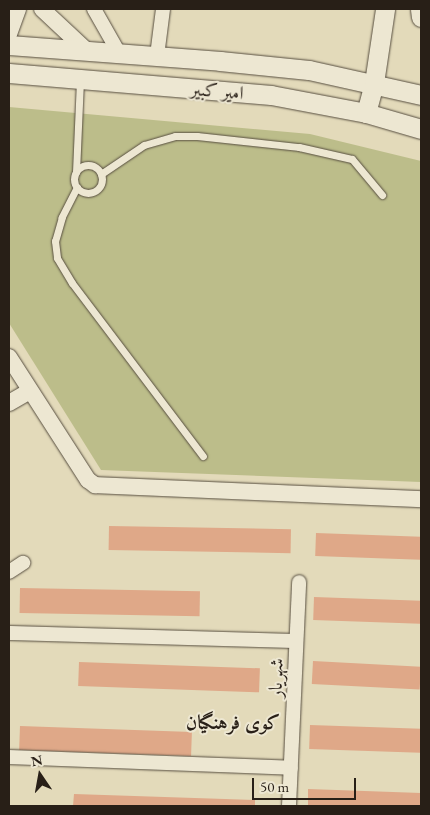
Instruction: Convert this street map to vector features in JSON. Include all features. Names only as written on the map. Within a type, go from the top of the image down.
[{"type":"main road","points":[[366,113],[374,83],[385,9]]},
{"type":"main road","points":[[420,9],[421,17]]},
{"type":"main road","name":"امیر کبیر","points":[[9,45],[309,70],[421,95]]},
{"type":"main road","name":"امیر کبیر","points":[[9,73],[270,95],[366,113],[421,129]]},
{"type":"street","points":[[9,34],[18,9]]},
{"type":"street","points":[[42,9],[87,51]]},
{"type":"street","points":[[94,9],[119,53]]},
{"type":"street","points":[[157,56],[163,9]]},
{"type":"street","points":[[9,357],[88,480],[95,485],[421,499]]},
{"type":"street","points":[[9,403],[30,391]]},
{"type":"street","points":[[9,572],[23,563]]},
{"type":"street","name":"شهریار","points":[[290,806],[299,582]]},
{"type":"street","points":[[9,633],[296,641]]},
{"type":"street","points":[[9,757],[291,768]]},
{"type":"lane","points":[[76,172],[79,168],[88,165],[98,169],[102,180],[96,190],[85,192],[77,187],[74,177],[76,172],[80,79]]},
{"type":"lane","points":[[101,174],[144,145],[175,136],[197,136],[299,147],[352,159],[382,195]]},
{"type":"lane","points":[[77,187],[62,217],[55,241],[57,258],[72,283],[203,456]]},
{"type":"green space","points":[[9,107],[310,134],[421,161],[421,482],[101,470],[9,323]]},
{"type":"building","points":[[109,526],[291,529],[291,553],[109,550]]},
{"type":"building","points":[[316,533],[421,537],[420,560],[315,556]]},
{"type":"building","points":[[20,588],[200,591],[200,616],[20,613]]},
{"type":"building","points":[[314,597],[421,601],[420,624],[313,620]]},
{"type":"building","points":[[313,661],[421,667],[420,690],[312,684]]},
{"type":"building","points":[[79,662],[260,668],[259,692],[78,686]]},
{"type":"building","points":[[310,725],[421,729],[420,753],[309,749]]},
{"type":"building","points":[[20,726],[192,732],[191,756],[19,750]]},
{"type":"building","points":[[308,789],[421,793],[421,806],[308,806]]},
{"type":"building","points":[[74,794],[255,800],[255,806],[73,806]]},
{"type":"district","name":"کوی فرهنگیان","points":[[233,722]]}]
